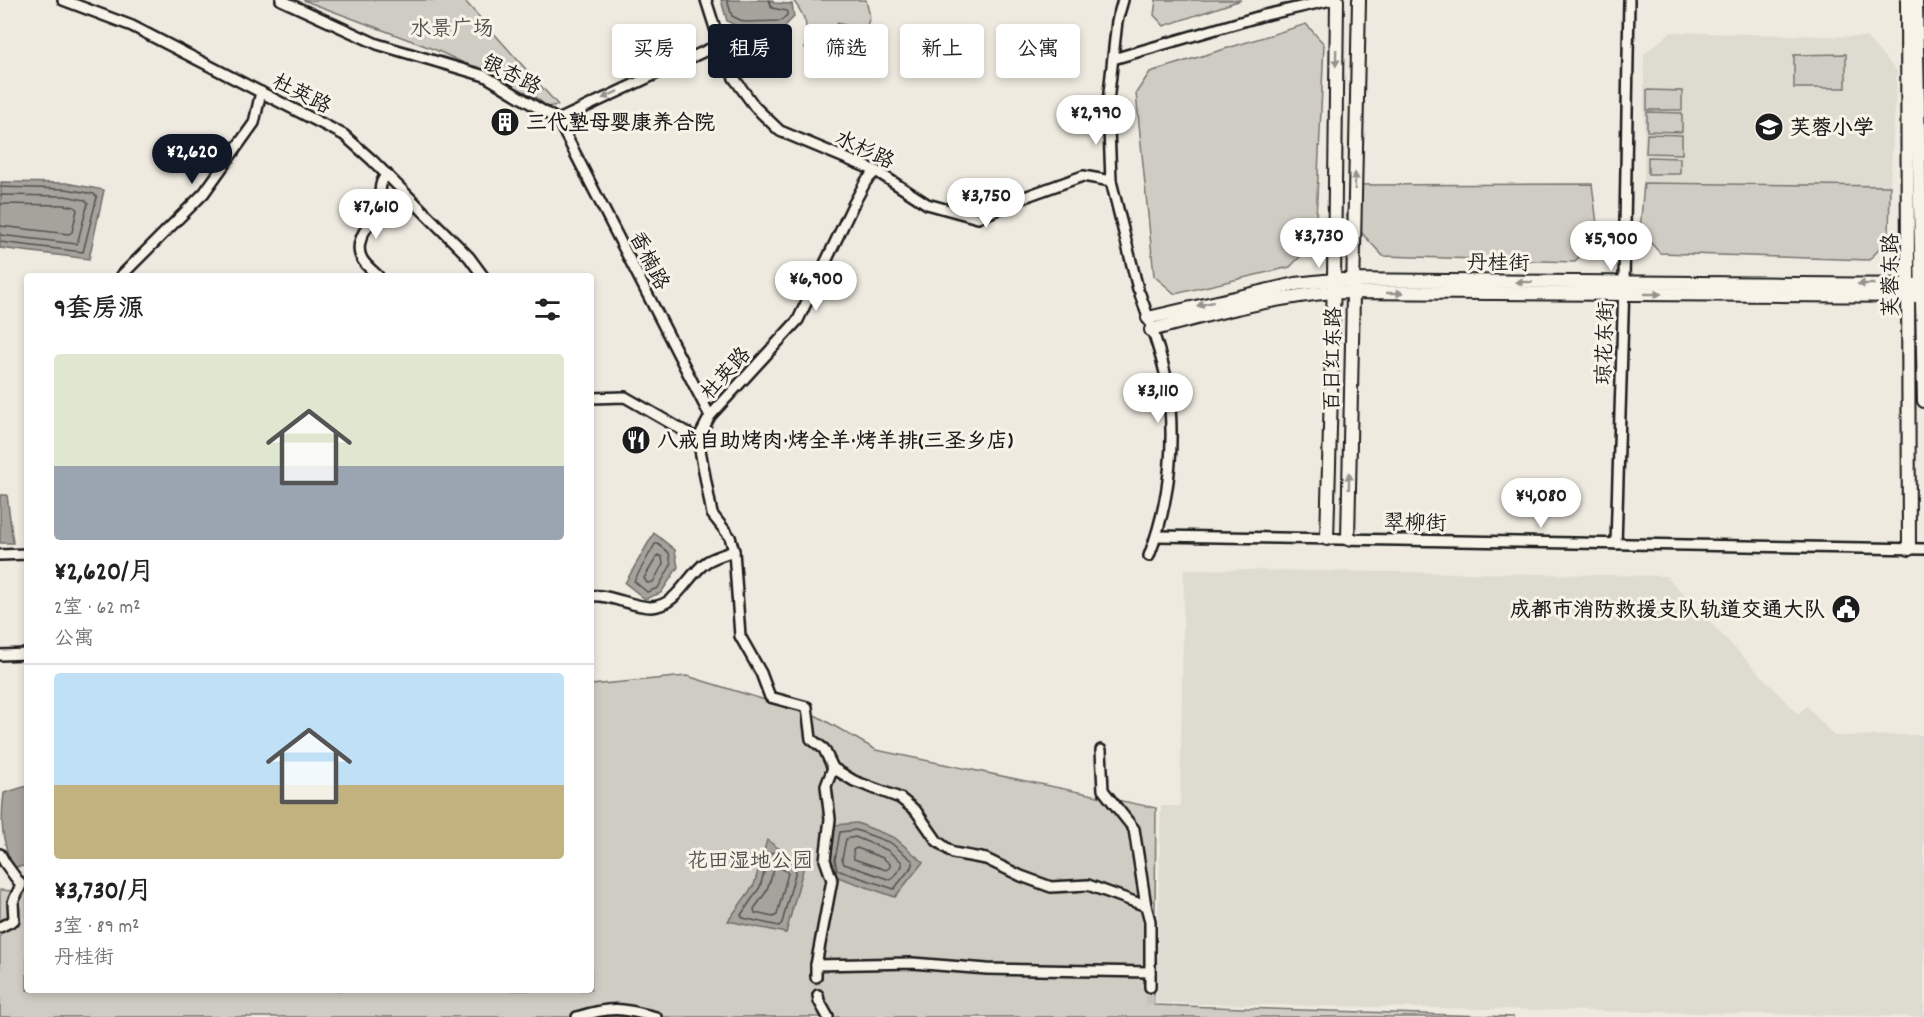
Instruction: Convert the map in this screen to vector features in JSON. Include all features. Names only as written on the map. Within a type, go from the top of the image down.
[{"type":"street","name":"杜英路","points":[[63,0],[132,26],[344,135],[416,203],[469,257],[481,273]]},
{"type":"street","name":"银杏路","points":[[280,0],[377,44],[485,76],[558,120]]},
{"type":"street","name":"水杉路","points":[[706,0],[714,24]]},
{"type":"street","points":[[1123,0],[1118,21],[1108,102],[1111,181],[1139,291],[1165,373],[1172,426],[1165,495],[1157,536],[1149,556]]},
{"type":"street","points":[[1113,59],[1261,16],[1331,0]]},
{"type":"street","name":"百日红东路","points":[[1327,539],[1337,0]]},
{"type":"street","name":"百日红东路","points":[[1348,539],[1359,0]]},
{"type":"street","name":"琼花东街","points":[[1616,544],[1624,289],[1629,0]]},
{"type":"street","name":"芙蓉东路","points":[[1907,0],[1924,401]]},
{"type":"street","name":"芙蓉东路","points":[[1909,549],[1919,290],[1916,0]]},
{"type":"street","points":[[558,120],[708,50]]},
{"type":"street","name":"水杉路","points":[[734,78],[755,107],[780,131],[876,171],[927,204],[978,218],[1030,195],[1083,176],[1111,181]]},
{"type":"street","points":[[125,273],[204,193],[254,123],[261,92]]},
{"type":"street","name":"香楠路","points":[[558,120],[710,416]]},
{"type":"street","name":"杜英路","points":[[698,439],[710,416],[798,320],[852,207],[866,181],[876,171]]},
{"type":"street","points":[[387,174],[381,181],[380,188],[385,204],[398,211],[406,211],[416,203]]},
{"type":"street","points":[[375,273],[361,258],[359,246],[366,227],[385,204]]},
{"type":"street","name":"丹桂街","points":[[1150,324],[1295,284],[1624,289],[1919,290]]},
{"type":"street","points":[[594,398],[625,397],[698,439],[712,514],[730,537],[734,551],[740,636],[762,673],[770,698],[807,707],[811,739],[824,748],[833,768],[854,781],[900,798],[916,811],[937,841],[953,853],[986,859],[1051,887],[1088,885],[1146,906]]},
{"type":"street","name":"翠柳街","points":[[1157,536],[1924,549]]},
{"type":"street","points":[[594,597],[651,607],[664,603],[677,594],[707,561],[734,551]]},
{"type":"street","points":[[0,555],[24,554]]},
{"type":"street","points":[[0,655],[24,654]]},
{"type":"street","points":[[1101,750],[1102,790],[1134,829],[1150,921],[1150,987]]},
{"type":"street","points":[[816,977],[816,964],[831,880],[825,860],[830,819],[826,786],[833,768]]},
{"type":"street","points":[[0,854],[4,864],[21,885],[13,902],[14,920],[0,927]]},
{"type":"street","points":[[816,964],[912,963],[987,969],[1150,972]]},
{"type":"street","points":[[818,995],[828,1017]]},
{"type":"street","points":[[578,1017],[602,1009],[625,1009],[656,1017]]},
{"type":"shaded area","name":"芙蓉小学","points":[[1671,32],[1866,37],[1897,71],[1890,186],[1644,183],[1644,54]]},
{"type":"shaded area","points":[[1184,569],[1666,576],[1798,714],[1807,706],[1834,736],[1924,735],[1924,1017],[1156,1003],[1161,806],[1180,806]]},
{"type":"green space","name":"水景广场","points":[[303,0],[464,0],[558,105],[547,107],[534,96],[436,50]]},
{"type":"green space","points":[[793,0],[866,0],[870,17],[868,24],[805,24]]},
{"type":"green space","points":[[1156,0],[1241,0],[1164,26],[1154,15]]},
{"type":"green space","points":[[1306,24],[1324,44],[1315,241],[1290,267],[1175,294],[1154,276],[1136,93],[1150,72]]},
{"type":"green space","points":[[1846,54],[1846,88],[1794,88],[1794,55]]},
{"type":"green space","points":[[1647,90],[1682,91],[1682,110],[1647,110]]},
{"type":"green space","points":[[1647,112],[1682,113],[1682,132],[1647,131]]},
{"type":"green space","points":[[1647,134],[1682,135],[1682,154],[1646,153]]},
{"type":"green space","points":[[1648,157],[1680,158],[1680,174],[1648,174]]},
{"type":"green space","points":[[1644,183],[1890,186],[1889,239],[1869,260],[1660,253],[1640,231]]},
{"type":"green space","points":[[1592,184],[1598,232],[1575,262],[1383,256],[1347,217],[1350,185]]},
{"type":"green space","name":"花田湿地公园","points":[[687,676],[817,716],[876,750],[1156,808],[1154,1005],[1514,1017],[0,1017],[0,890],[24,892],[24,993],[594,993],[594,685]]},
{"type":"water","points":[[721,0],[772,0],[774,3],[792,4],[794,17],[787,24],[733,24],[727,21]]},
{"type":"water","points":[[1,182],[66,183],[104,190],[89,259],[0,248]]},
{"type":"water","points":[[0,495],[7,495],[13,543],[0,543]]},
{"type":"water","points":[[654,533],[675,550],[678,567],[661,593],[645,599],[625,583]]},
{"type":"water","points":[[24,787],[24,866],[12,867],[6,847],[2,814],[4,793]]},
{"type":"water","points":[[857,823],[895,838],[923,862],[895,897],[832,875],[828,860],[835,825]]},
{"type":"water","points":[[767,840],[804,866],[786,933],[728,921],[754,885]]},
{"type":"tunnel","points":[[816,977],[818,995]]},
{"type":"tunnel","points":[[1150,987],[1150,1005]]},
{"type":"place","name":"三代塾母婴康养合院","points":[[505,122]]},
{"type":"place","name":"芙蓉小学","points":[[1769,127]]},
{"type":"place","name":"八戒自助烤肉·烤全羊·烤羊排(三圣乡店)","points":[[636,440]]},
{"type":"place","name":"成都市消防救援支队轨道交通大队","points":[[1846,609]]}]
